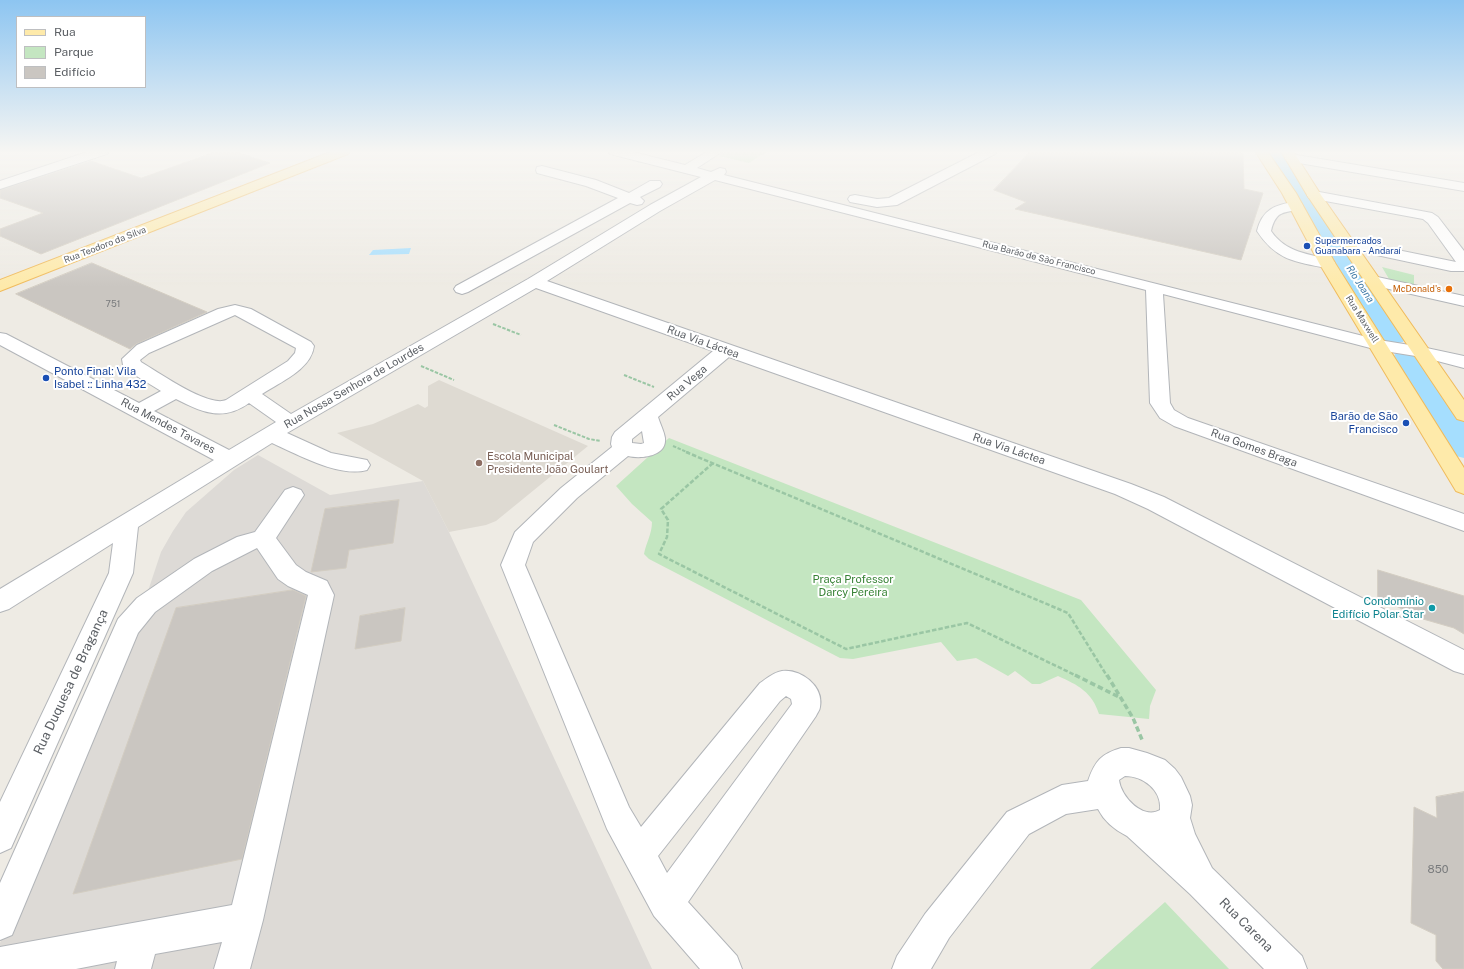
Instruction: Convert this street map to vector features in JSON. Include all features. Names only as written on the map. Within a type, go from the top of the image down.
[{"type":"main road","name":"Rua Teodoro da Silva","points":[[0,286],[229,196]]},
{"type":"main road","name":"Rua Maxwell","points":[[1290,196],[1327,263],[1464,486]]},
{"type":"main road","points":[[1315,196],[1464,415]]},
{"type":"street","points":[[623,196],[654,208]]},
{"type":"street","points":[[462,289],[631,196]]},
{"type":"street","name":"Rua Nossa Senhora de Lourdes","points":[[0,602],[290,422],[534,282],[675,196]]},
{"type":"street","name":"Rua Barão de São Francisco","points":[[810,196],[862,207]]},
{"type":"street","name":"Rua Barão de São Francisco","points":[[826,196],[862,207],[887,220],[1154,287],[1378,346],[1422,352],[1464,362]]},
{"type":"street","points":[[862,207],[885,204],[903,196]]},
{"type":"street","points":[[1321,196],[1427,216],[1433,220],[1464,262]]},
{"type":"street","points":[[885,204],[879,211],[887,220]]},
{"type":"street","points":[[1296,206],[1274,211],[1265,221],[1264,231],[1277,248],[1303,259],[1327,263]]},
{"type":"street","points":[[548,241],[581,253]]},
{"type":"street","points":[[1349,245],[1451,266],[1464,266]]},
{"type":"street","points":[[1399,265],[1464,282]]},
{"type":"street","points":[[1374,281],[1464,301]]},
{"type":"street","name":"Rua Via Láctea","points":[[534,282],[1123,489],[1156,503],[1464,662]]},
{"type":"street","name":"Rua Gomes Braga","points":[[1154,287],[1160,403],[1167,414],[1181,422],[1464,522]]},
{"type":"street","points":[[235,310],[245,313],[305,346],[304,354],[295,364],[249,394],[229,406],[218,409],[210,407],[175,391],[132,365],[131,359],[143,349],[224,313],[235,310]]},
{"type":"street","name":"Rua Mendes Tavares","points":[[0,338],[229,459]]},
{"type":"street","name":"Rua Vega","points":[[724,969],[666,904],[618,818],[513,565],[524,538],[569,493],[623,446],[622,437],[726,350]]},
{"type":"street","points":[[139,411],[175,391]]},
{"type":"street","points":[[249,394],[290,422]]},
{"type":"street","points":[[623,446],[630,451],[639,452],[648,449],[655,443],[656,439],[651,429],[648,415]]},
{"type":"street","points":[[271,434],[323,458],[359,465]]},
{"type":"street","points":[[0,923],[127,627],[146,605],[202,565],[246,543],[263,538],[293,495]]},
{"type":"street","name":"Rua Duquesa de Bragança","points":[[0,837],[121,573],[127,524]]},
{"type":"street","points":[[232,969],[246,920],[321,595],[318,588],[297,579],[287,572],[263,538]]},
{"type":"street","points":[[639,854],[770,692],[782,683],[796,685],[805,694],[806,707],[666,904]]},
{"type":"street","points":[[1129,762],[1143,764],[1156,772],[1168,782],[1175,795],[1178,808],[1174,818],[1165,826],[1152,828],[1138,825],[1123,817],[1112,806],[1106,793],[1104,780],[1108,770],[1117,764],[1129,762]]},
{"type":"street","points":[[910,969],[937,926],[1018,823],[1062,800],[1106,793]]},
{"type":"street","name":"Rua Carena","points":[[1174,818],[1180,840],[1202,882]]},
{"type":"street","name":"Rua Carena","points":[[1138,825],[1202,882],[1289,969]]},
{"type":"street","points":[[0,965],[137,954],[246,920]]},
{"type":"path","points":[[474,316],[521,335]]},
{"type":"path","points":[[403,357],[454,380]]},
{"type":"path","points":[[624,375],[674,395]]},
{"type":"path","points":[[554,425],[589,439],[623,446]]},
{"type":"path","points":[[656,439],[1068,613],[1133,718],[1156,772]]},
{"type":"path","points":[[713,463],[661,509],[668,520],[667,536],[659,554],[846,648],[967,623],[1120,697]]},
{"type":"shaded area","name":"Escola Municipal Presidente João Goulart","points":[[439,380],[588,446],[496,521],[486,525],[449,532],[423,481],[337,433],[373,424],[418,404],[425,408],[428,406],[428,386]]},
{"type":"shaded area","points":[[258,455],[330,495],[423,481],[449,532],[652,969],[0,969],[0,943],[143,606],[161,552],[186,512],[234,470]]},
{"type":"green space","points":[[1382,267],[1414,275],[1414,285],[1389,279]]},
{"type":"green space","name":"Praça Professor Darcy Pereira","points":[[669,438],[1081,600],[1156,690],[1150,706],[1149,719],[1099,714],[1092,700],[1083,690],[1058,676],[1040,684],[1032,684],[1015,671],[1008,676],[976,658],[957,661],[941,642],[853,659],[840,658],[649,559],[644,554],[651,531],[652,522],[632,504],[616,486]]},
{"type":"green space","points":[[1165,902],[1229,969],[1090,969]]},
{"type":"water","points":[[411,248],[409,254],[369,255],[373,250]]},
{"type":"building","points":[[0,196],[186,196],[41,254],[0,236],[0,229],[43,213],[0,198]]},
{"type":"building","points":[[1011,196],[1262,196],[1241,260],[1015,209],[1026,202]]},
{"type":"building","points":[[92,263],[207,312],[136,344],[130,349],[16,294]]},
{"type":"building","points":[[399,500],[393,543],[349,550],[346,568],[311,572],[325,509]]},
{"type":"building","name":"Condomínio Edifício Polar Star","points":[[1378,570],[1464,596],[1464,634],[1454,628],[1423,619],[1378,597]]},
{"type":"building","points":[[293,590],[306,596],[242,859],[73,894],[176,608]]},
{"type":"building","points":[[405,608],[401,641],[355,649],[360,616]]},
{"type":"building","points":[[1464,792],[1464,969],[1443,969],[1436,961],[1436,935],[1411,923],[1414,807],[1437,818],[1436,797]]},
{"type":"waterway","name":"Rio Joana","points":[[1304,196],[1393,336]]},
{"type":"waterway","name":"Rio Joana","points":[[1407,358],[1464,447]]},
{"type":"place","name":"Supermercados Guanabara - Andaraí","points":[[1307,246]]},
{"type":"place","name":"McDonald's","points":[[1449,289]]},
{"type":"place","name":"Ponto Final: Vila Isabel :: Linha 432","points":[[46,378]]},
{"type":"place","name":"Barão de São Francisco","points":[[1406,423]]},
{"type":"place","name":"Escola Municipal Presidente João Goulart","points":[[479,463]]},
{"type":"place","name":"Condomínio Edifício Polar Star","points":[[1432,608]]}]
